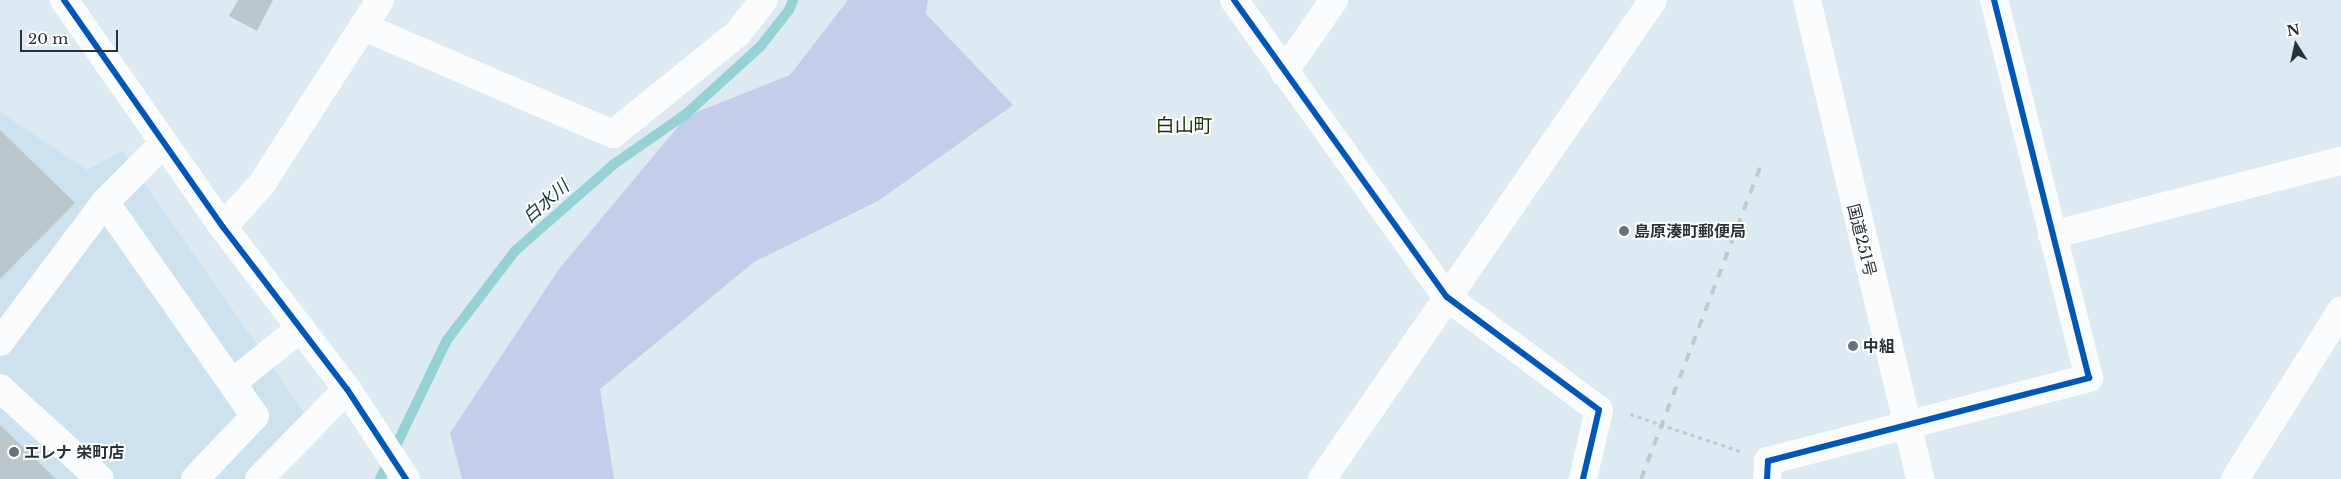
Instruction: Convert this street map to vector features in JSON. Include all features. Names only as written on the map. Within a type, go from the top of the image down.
[{"type":"main road","points":[[64,0],[223,227],[347,389],[406,479]]},
{"type":"main road","points":[[223,227],[261,185],[380,0]]},
{"type":"main road","points":[[364,27],[613,134],[737,34],[764,0]]},
{"type":"main road","points":[[1234,0],[1447,297],[1599,410],[1583,479]]},
{"type":"main road","points":[[1284,72],[1334,0]]},
{"type":"main road","points":[[1322,479],[1653,0]]},
{"type":"main road","name":"国道251号","points":[[1807,0],[1920,479]]},
{"type":"main road","points":[[1766,479],[1768,460],[1908,427],[2089,378],[1994,0]]},
{"type":"main road","points":[[0,342],[105,202],[164,142]]},
{"type":"main road","points":[[2052,235],[2341,160]]},
{"type":"main road","points":[[105,202],[255,416],[195,479]]},
{"type":"main road","points":[[2235,479],[2341,311]]},
{"type":"main road","points":[[232,383],[301,328]]},
{"type":"main road","points":[[0,388],[100,479]]},
{"type":"main road","points":[[259,479],[347,389]]},
{"type":"path","points":[[1630,414],[1718,444]]},
{"type":"shaded area","points":[[848,0],[928,0],[926,14],[1013,105],[878,201],[754,262],[600,389],[614,479],[462,479],[450,433],[559,269],[687,116],[790,75]]},
{"type":"shaded area","points":[[0,112],[87,170],[122,151],[310,421],[250,479],[0,479]]},
{"type":"building","points":[[238,0],[273,0],[257,31],[229,16]]},
{"type":"building","points":[[0,130],[75,203],[0,279]]},
{"type":"building","name":"エレナ 栄町店","points":[[0,425],[56,479],[0,479]]},
{"type":"waterway","name":"白水川","points":[[380,479],[447,340],[515,251],[614,164],[686,114],[760,47],[789,10],[793,0]]},
{"type":"railway","points":[[1641,479],[1761,165]]},
{"type":"cycle path","points":[[64,0],[223,227],[347,389],[406,479]]},
{"type":"cycle path","points":[[1234,0],[1447,297],[1599,410],[1583,479]]},
{"type":"cycle path","points":[[1767,479],[1768,461],[2089,378],[1994,0]]},
{"type":"place","name":"島原湊町郵便局","points":[[1624,231]]},
{"type":"place","name":"中組","points":[[1853,346]]},
{"type":"place","name":"エレナ 栄町店","points":[[14,452]]},
{"type":"district","name":"白山町","points":[[1184,126]]}]
